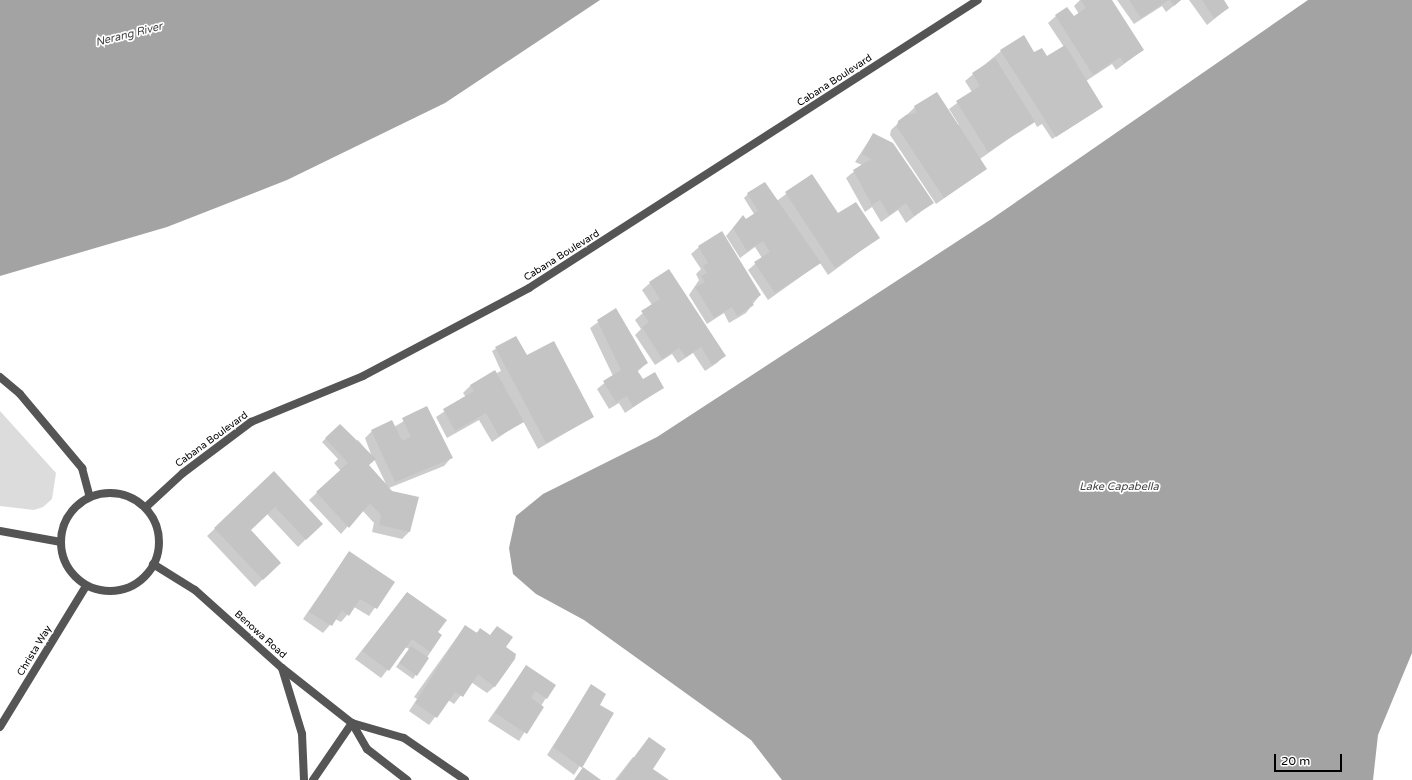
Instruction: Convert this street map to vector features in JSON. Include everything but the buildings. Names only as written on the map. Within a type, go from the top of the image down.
[{"type":"street","name":"Cabana Boulevard","points":[[146,507],[183,473],[251,422],[363,376],[529,288],[978,0]]},
{"type":"street","points":[[0,377],[20,394],[82,468],[90,497]]},
{"type":"street","points":[[107,493],[124,495],[146,507],[157,530],[153,564],[135,584],[119,590],[86,586],[75,577],[64,559],[61,542],[69,516],[90,497],[107,493]]},
{"type":"street","points":[[0,531],[61,542]]},
{"type":"street","name":"Benowa Road","points":[[153,564],[195,590],[282,668],[352,723],[367,749],[407,780]]},
{"type":"street","name":"Christa Way","points":[[0,727],[86,586]]},
{"type":"street","points":[[282,668],[302,734],[304,780]]},
{"type":"street","points":[[314,780],[352,723]]},
{"type":"street","name":"Benowa Road","points":[[352,723],[404,738],[465,780]]},
{"type":"shaded area","points":[[0,411],[56,473],[52,499],[43,507],[34,510],[0,506]]},
{"type":"water","name":"Nerang River","points":[[0,0],[600,0],[445,103],[287,180],[167,227],[0,276]]},
{"type":"water","name":"Lake Capabella","points":[[1308,0],[1412,0],[1412,653],[1378,735],[1373,780],[782,780],[751,740],[584,620],[536,594],[513,574],[509,548],[516,516],[543,494],[657,437],[990,220]]}]
